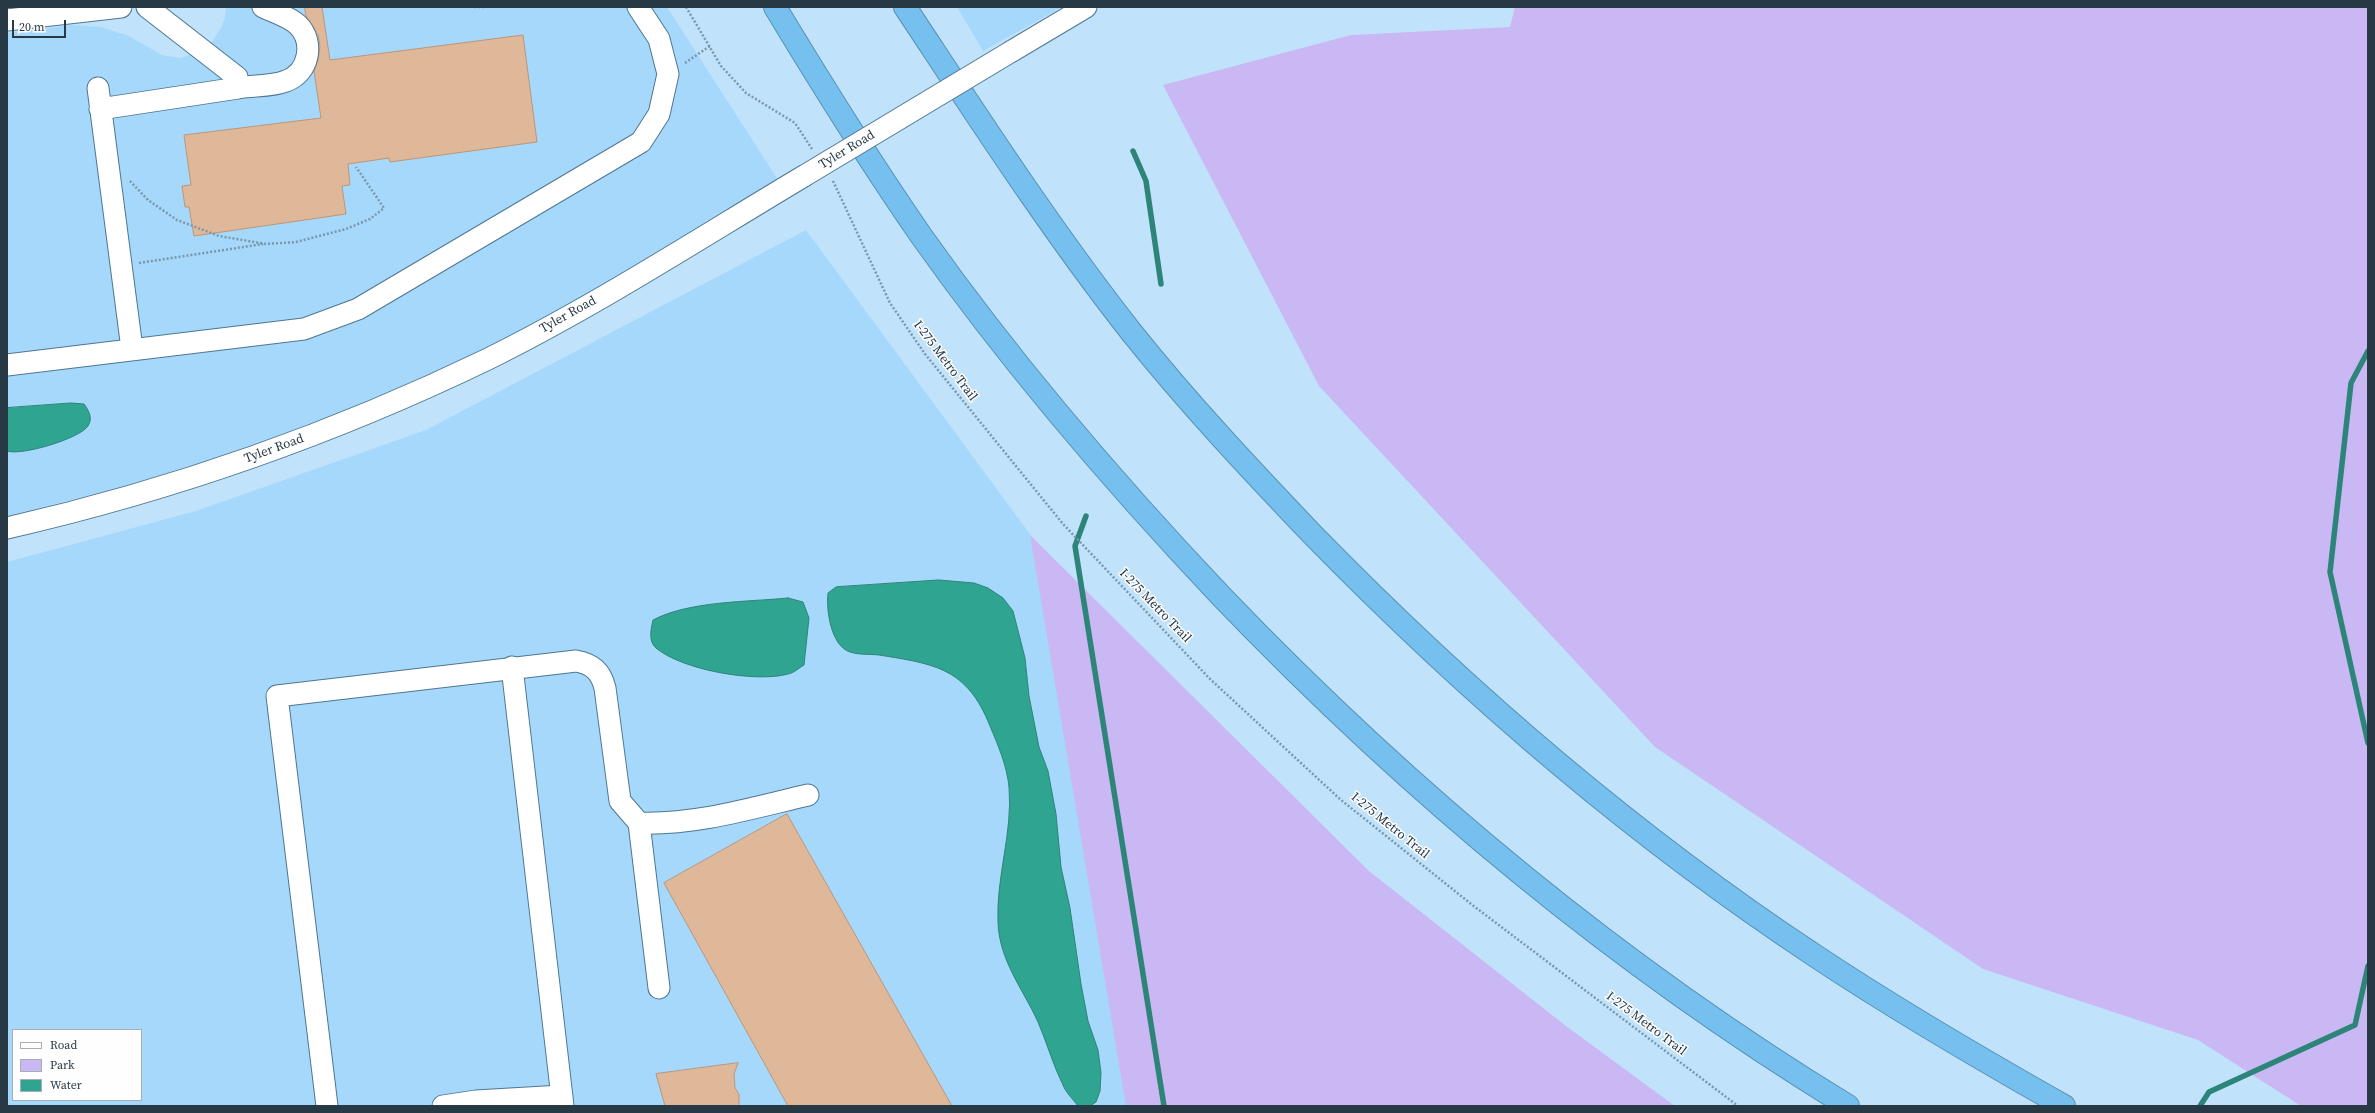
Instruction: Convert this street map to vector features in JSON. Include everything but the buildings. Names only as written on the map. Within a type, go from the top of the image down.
[{"type":"highway","points":[[775,7],[817,77],[921,235],[977,311],[1103,466],[1181,554],[1288,666],[1416,786],[1571,915],[1652,975],[1736,1034],[1848,1106]]},
{"type":"highway","points":[[905,7],[1044,216],[1134,335],[1191,404],[1249,468],[1406,628],[1480,696],[1567,771],[1646,834],[1728,895],[1811,953],[1896,1008],[1981,1060],[2064,1106]]},
{"type":"street","points":[[7,20],[121,7]]},
{"type":"street","points":[[147,7],[237,77],[238,88]]},
{"type":"street","points":[[100,109],[286,81],[297,74],[306,62],[308,47],[303,32],[293,21],[263,7]]},
{"type":"street","points":[[7,365],[304,329],[358,309],[641,142],[659,114],[668,74],[660,39],[638,7]]},
{"type":"street","name":"Tyler Road","points":[[7,528],[122,498],[188,478],[341,424],[419,391],[489,358],[558,322],[1086,7]]},
{"type":"street","points":[[98,88],[132,349]]},
{"type":"street","points":[[327,1106],[277,696],[576,661],[585,662],[598,671],[605,688],[620,801],[638,823],[660,988]]},
{"type":"street","points":[[443,1106],[476,1100],[562,1101],[512,668]]},
{"type":"street","points":[[638,823],[659,824],[712,817],[808,795]]},
{"type":"path","points":[[474,7],[485,7]]},
{"type":"path","points":[[686,7],[721,66],[746,93],[795,123],[816,154]]},
{"type":"path","points":[[668,74],[710,46]]},
{"type":"path","points":[[108,167],[134,184],[156,207],[177,220],[219,236],[266,244]]},
{"type":"path","points":[[139,264],[266,244],[296,242],[346,229],[378,214],[384,208],[356,167]]},
{"type":"path","name":"I-275 Metro Trail","points":[[832,179],[890,303],[925,354],[1063,524],[1210,679],[1341,800],[1470,904],[1738,1106]]},
{"type":"shaded area","points":[[226,7],[667,7],[778,180],[569,306],[484,351],[391,393],[208,462],[133,485],[7,516],[7,33],[73,25],[101,27],[129,36],[162,55],[180,58],[203,50],[211,43],[221,28],[225,18]]},
{"type":"shaded area","points":[[957,7],[1062,7],[983,51]]},
{"type":"shaded area","points":[[806,230],[1035,541],[1128,1106],[7,1106],[7,562],[196,511],[426,430]]},
{"type":"green space","points":[[1515,7],[2368,7],[2368,1106],[2301,1106],[2198,1040],[1983,969],[1655,747],[1319,386],[1163,85],[1351,35],[1510,27]]},
{"type":"green space","points":[[1030,535],[1369,871],[1566,1026],[1675,1106],[1126,1106]]},
{"type":"water","points":[[71,403],[84,404],[89,412],[90,420],[88,426],[83,431],[62,441],[36,449],[14,452],[7,451],[7,408]]},
{"type":"water","points":[[939,580],[974,583],[988,588],[1003,598],[1013,611],[1025,658],[1029,696],[1039,747],[1048,771],[1056,814],[1061,867],[1070,908],[1088,1021],[1098,1050],[1101,1073],[1100,1091],[1096,1102],[1090,1106],[1078,1106],[1064,1088],[1038,1022],[1007,962],[999,936],[999,888],[1009,821],[1009,787],[1002,756],[981,707],[971,692],[960,680],[947,672],[933,666],[917,662],[879,655],[850,652],[838,643],[831,627],[828,609],[828,593],[836,587]]},
{"type":"water","points":[[788,598],[803,602],[809,618],[804,665],[794,672],[774,676],[758,677],[720,673],[683,663],[668,656],[653,645],[651,635],[653,620],[667,614],[684,609],[719,603]]},
{"type":"waterway","points":[[1133,151],[1146,181],[1161,284]]},
{"type":"waterway","points":[[2368,351],[2351,383],[2330,572],[2368,743]]},
{"type":"waterway","points":[[1086,516],[1075,546],[1164,1106]]},
{"type":"waterway","points":[[2200,1106],[2209,1092],[2355,1025],[2368,966]]}]
